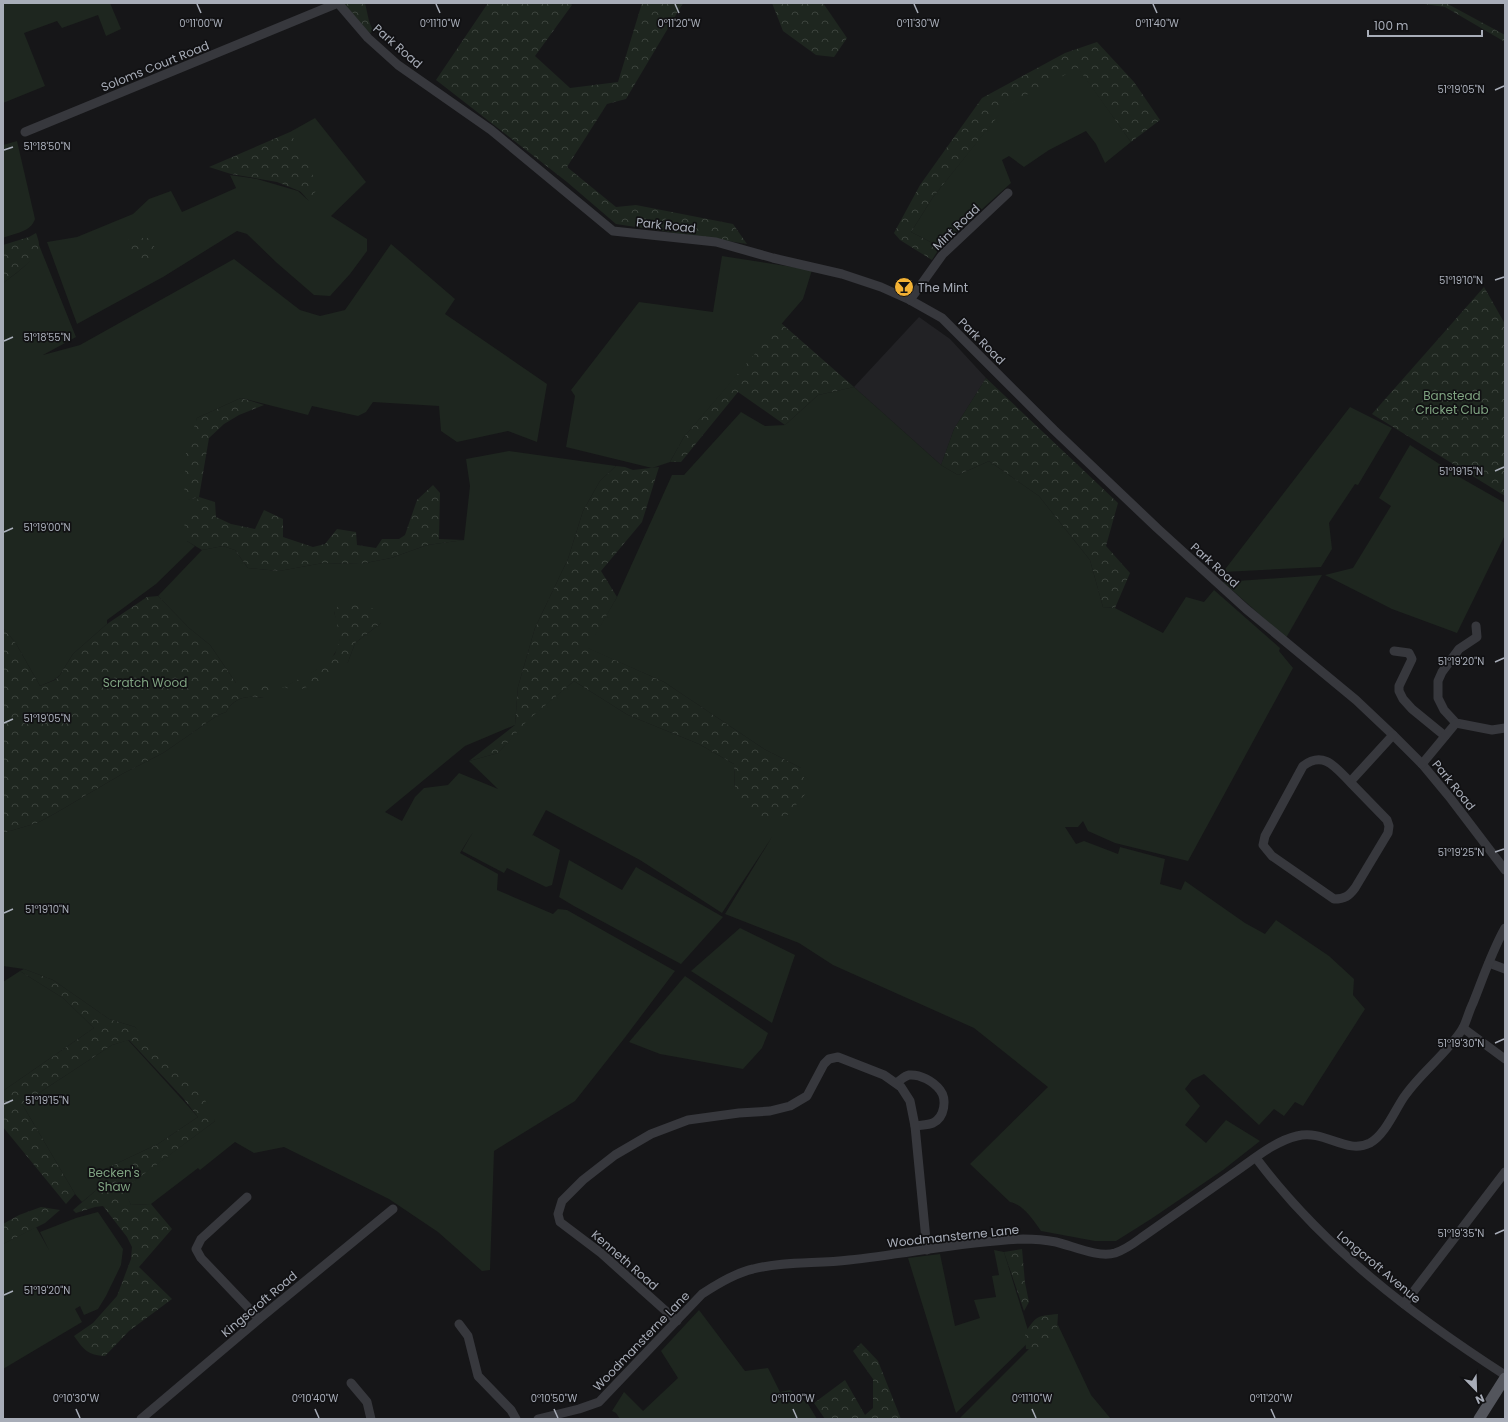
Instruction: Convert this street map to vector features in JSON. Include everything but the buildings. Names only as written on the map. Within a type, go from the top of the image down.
[{"type":"main road","points":[[1478,1419],[1505,1377]]},
{"type":"street","name":"Soloms Court Road","points":[[25,132],[338,3]]},
{"type":"street","name":"Park Road","points":[[338,3],[368,38],[398,64],[491,130],[613,231],[716,242],[773,258],[842,274],[882,287],[910,300],[942,318],[1054,430],[1157,528],[1246,609],[1356,700],[1422,764],[1505,870]]},
{"type":"street","name":"Mint Road","points":[[910,300],[943,254],[1008,193]]},
{"type":"street","points":[[1476,626],[1476,637],[1459,650],[1442,672],[1438,681],[1438,698],[1444,710],[1456,723],[1492,730],[1505,728]]},
{"type":"street","points":[[1394,651],[1409,653],[1412,659],[1399,686],[1399,691],[1403,699],[1412,710],[1445,736]]},
{"type":"street","points":[[1422,764],[1456,723]]},
{"type":"street","points":[[1350,782],[1393,736]]},
{"type":"street","points":[[1320,759],[1332,764],[1350,782],[1387,820],[1389,826],[1388,833],[1349,896],[1342,899],[1334,899],[1272,856],[1263,845],[1265,836],[1297,776],[1303,766],[1309,761],[1320,759]]},
{"type":"street","name":"Woodmansterne Lane","points":[[538,1419],[579,1409],[599,1402],[620,1382],[702,1294],[738,1274],[753,1269],[796,1263],[848,1260],[1024,1239],[1054,1242],[1101,1254],[1114,1253],[1122,1250],[1141,1238],[1256,1158],[1290,1138],[1308,1134],[1316,1134],[1347,1145],[1362,1145],[1370,1142],[1376,1138],[1387,1125],[1404,1097],[1421,1076],[1443,1054],[1463,1028],[1505,928]]},
{"type":"street","points":[[1489,963],[1505,969]]},
{"type":"street","points":[[1463,1028],[1505,1059]]},
{"type":"street","name":"Kenneth Road","points":[[676,1321],[601,1253],[560,1222],[558,1214],[562,1201],[583,1180],[615,1155],[651,1134],[688,1120],[739,1113],[770,1111],[790,1106],[807,1096],[824,1064],[830,1059],[838,1057],[884,1075],[896,1083]]},
{"type":"street","points":[[915,1126],[933,1122],[944,1111],[940,1090],[926,1079],[916,1076],[905,1077],[896,1083],[910,1101],[915,1126],[927,1250]]},
{"type":"street","name":"Longcroft Avenue","points":[[1256,1158],[1273,1181],[1301,1213],[1365,1273],[1404,1304],[1505,1377]]},
{"type":"street","points":[[1404,1304],[1505,1172]]},
{"type":"street","points":[[247,1197],[201,1239],[196,1249],[201,1258],[259,1319]]},
{"type":"street","name":"Kingscroft Road","points":[[141,1419],[259,1319],[393,1209]]},
{"type":"street","points":[[459,1324],[468,1336],[478,1376],[511,1410],[516,1419]]},
{"type":"street","points":[[351,1383],[367,1402],[371,1419]]},
{"type":"shaded area","points":[[919,317],[950,339],[986,378],[954,429],[941,465],[854,387]]},
{"type":"green space","points":[[3,3],[110,3],[121,29],[106,36],[98,15],[62,28],[57,21],[24,33],[45,86],[3,103]]},
{"type":"green space","points":[[336,3],[365,3],[373,31],[370,33]]},
{"type":"green space","points":[[488,3],[570,3],[572,5],[535,56],[570,88],[618,82],[642,3],[683,3],[626,99],[607,104],[567,167],[616,207],[636,205],[733,224],[747,244],[616,224],[567,182],[436,80]]},
{"type":"green space","points":[[772,3],[823,3],[847,38],[834,57],[816,55],[783,31]]},
{"type":"green space","points":[[1417,3],[1446,3],[1505,35],[1505,42],[1445,7]]},
{"type":"green space","points":[[1097,42],[1134,82],[1160,120],[1131,142],[1078,68],[1007,105],[933,197],[911,232],[940,247],[932,260],[900,240],[894,233],[920,185],[982,98],[1065,53]]},
{"type":"green space","points":[[1078,67],[1131,142],[1105,163],[1096,144],[1086,131],[1049,150],[1024,167],[1009,156],[1002,160],[1011,183],[940,247],[911,232],[933,197],[1007,104]]},
{"type":"green space","points":[[315,118],[366,182],[331,216],[367,239],[367,251],[350,274],[330,296],[314,295],[277,263],[247,234],[237,231],[163,277],[77,324],[47,242],[77,237],[133,214],[149,199],[171,191],[182,212],[236,188],[230,175],[257,179],[298,191],[309,201],[298,189],[290,168],[290,132]]},
{"type":"green space","points":[[290,132],[319,187],[312,196],[277,182],[231,174],[209,167]]},
{"type":"green space","points":[[17,141],[35,219],[30,227],[3,238],[3,145]]},
{"type":"green space","points":[[36,233],[39,245],[38,250],[30,261],[3,283],[3,245],[29,237]]},
{"type":"green space","points":[[129,238],[148,238],[161,256],[149,263],[139,259],[128,247]]},
{"type":"green space","points":[[391,244],[455,299],[445,314],[547,384],[537,442],[508,431],[457,442],[441,431],[439,406],[373,402],[366,412],[358,416],[312,406],[308,415],[241,398],[197,418],[185,500],[199,497],[187,541],[195,546],[156,584],[107,620],[107,624],[73,654],[60,675],[54,680],[40,686],[15,642],[3,628],[3,283],[19,271],[32,258],[39,245],[76,337],[43,355],[80,345],[234,259],[300,310],[320,316],[345,310]]},
{"type":"green space","points":[[722,256],[812,270],[803,299],[684,437],[670,462],[652,468],[566,447],[575,396],[571,390],[639,302],[713,312]]},
{"type":"green space","name":"Banstead Cricket Club","points":[[1484,287],[1505,324],[1505,496],[1372,414]]},
{"type":"green space","points":[[781,323],[854,387],[818,395],[785,425],[738,392],[681,462],[670,462],[684,437]]},
{"type":"green space","points":[[986,378],[1118,503],[1106,546],[1130,573],[1115,608],[1103,607],[1090,560],[1039,496],[989,461],[958,475],[941,465],[954,429]]},
{"type":"green space","points":[[854,387],[941,465],[958,475],[989,461],[1039,496],[1090,560],[1103,607],[1115,608],[1163,633],[1186,597],[1204,602],[1214,590],[1280,648],[1279,651],[1293,668],[1188,861],[1115,843],[1088,831],[1083,821],[1078,827],[1065,827],[1076,844],[1084,841],[1118,854],[1120,847],[1165,859],[1160,884],[1181,890],[1185,881],[1245,923],[1265,934],[1276,920],[1329,956],[1354,979],[1353,995],[1365,1009],[1303,1106],[1295,1102],[1284,1116],[1274,1109],[1259,1125],[1204,1074],[1192,1080],[1185,1089],[1200,1106],[1185,1125],[1206,1143],[1226,1120],[1260,1141],[1223,1170],[1116,1241],[1095,1241],[1041,1231],[1020,1206],[1010,1202],[970,1164],[1048,1087],[974,1028],[833,965],[799,943],[725,914],[772,837],[722,913],[640,860],[546,810],[532,836],[533,835],[560,850],[552,885],[546,887],[507,868],[504,873],[462,851],[473,832],[460,853],[498,874],[497,890],[553,914],[558,909],[567,910],[675,971],[575,1101],[494,1151],[490,1270],[482,1271],[438,1232],[389,1199],[284,1147],[254,1153],[235,1142],[200,1170],[198,1168],[151,1204],[131,1205],[123,1189],[215,1121],[135,1027],[109,1019],[53,980],[24,969],[3,966],[3,833],[37,823],[122,774],[163,753],[218,715],[226,712],[237,700],[247,697],[264,698],[264,683],[236,683],[210,645],[189,628],[158,596],[202,550],[223,546],[235,550],[248,568],[279,571],[323,563],[360,564],[391,558],[427,545],[464,540],[470,486],[466,459],[509,451],[616,466],[600,481],[583,511],[568,559],[535,628],[518,687],[515,725],[465,746],[385,812],[402,821],[415,797],[424,788],[448,785],[459,773],[498,789],[469,761],[498,753],[526,721],[574,681],[628,715],[699,744],[734,764],[735,790],[801,768],[764,749],[664,682],[587,648],[617,597],[672,475],[684,475],[741,412],[765,426],[785,425],[818,395]],"holes":[[[334,611],[381,623],[355,643],[348,662],[285,687],[319,669],[333,656],[338,648],[340,639]]]},
{"type":"green space","points":[[241,398],[264,405],[239,415],[224,424],[209,438],[199,497],[184,501],[186,452],[197,418]]},
{"type":"green space","points":[[1350,407],[1392,428],[1358,485],[1355,484],[1329,523],[1332,549],[1321,567],[1223,572]]},
{"type":"green space","points":[[1410,445],[1461,478],[1505,503],[1505,535],[1457,633],[1392,609],[1325,575],[1353,568],[1391,506],[1379,498]]},
{"type":"green space","points":[[616,466],[633,470],[659,467],[642,522],[601,571],[617,597],[588,648],[664,682],[764,749],[801,768],[808,791],[783,820],[756,818],[735,790],[734,764],[699,744],[628,715],[574,681],[527,721],[498,753],[469,761],[515,725],[518,687],[535,628],[568,559],[583,511],[600,481]]},
{"type":"green space","points":[[433,485],[440,493],[439,539],[464,540],[427,545],[391,558],[360,564],[323,563],[279,571],[248,568],[235,550],[223,546],[202,550],[187,541],[184,522],[199,497],[215,502],[216,517],[231,524],[255,529],[264,510],[283,519],[283,537],[313,547],[325,544],[337,529],[356,532],[357,545],[376,548],[382,539],[399,539],[405,535],[417,500]]},
{"type":"green space","points":[[1322,575],[1286,638],[1223,582]]},
{"type":"green space","name":"Scratch Wood","points":[[158,596],[189,628],[210,645],[236,683],[264,683],[284,687],[264,698],[247,697],[237,700],[226,712],[218,715],[163,753],[122,774],[37,823],[3,833],[3,628],[15,642],[40,686],[55,680],[60,675],[73,654],[107,624],[147,597]]},
{"type":"green space","points":[[358,598],[376,611],[381,623],[355,643],[348,662],[318,683],[296,691],[284,687],[316,670],[335,654],[340,638],[334,611],[342,602]]},
{"type":"green space","points":[[569,860],[622,890],[636,867],[723,917],[681,964],[559,897]]},
{"type":"green space","points":[[740,928],[795,955],[772,1023],[691,971]]},
{"type":"green space","name":"Becken's Shaw","points":[[24,969],[53,980],[109,1019],[135,1027],[198,1085],[215,1121],[124,1189],[131,1205],[151,1204],[172,1229],[139,1267],[172,1299],[129,1331],[105,1356],[90,1353],[74,1336],[93,1323],[117,1296],[131,1259],[132,1247],[127,1237],[103,1206],[76,1213],[73,1210],[100,1187],[98,1178],[105,1169],[158,1144],[198,1117],[183,1098],[129,1040],[112,1045],[22,1104],[75,1194],[66,1204],[3,1127],[3,1091],[94,1028],[63,998],[20,971]]},
{"type":"green space","points":[[20,971],[63,998],[94,1028],[3,1091],[3,982]]},
{"type":"green space","points":[[685,976],[768,1033],[762,1048],[743,1069],[660,1054],[629,1042]]},
{"type":"green space","points":[[128,1040],[198,1117],[158,1144],[105,1169],[100,1187],[82,1202],[75,1194],[22,1104],[112,1045]]},
{"type":"green space","points":[[41,1207],[60,1210],[45,1223],[3,1244],[3,1224],[19,1215]]},
{"type":"green space","points":[[98,1212],[123,1249],[121,1265],[106,1296],[98,1309],[84,1315],[80,1306],[75,1309],[82,1322],[3,1369],[3,1244],[36,1227],[49,1250],[40,1232],[76,1218]]},
{"type":"green space","points":[[1022,1249],[1025,1283],[1029,1302],[1024,1311],[1004,1252]]},
{"type":"green space","points":[[994,1250],[1004,1252],[1031,1340],[956,1413],[908,1258],[940,1254],[955,1326],[980,1318],[974,1300],[996,1297],[992,1276],[999,1275]]},
{"type":"green space","points":[[699,1310],[745,1371],[768,1368],[780,1392],[790,1390],[808,1404],[817,1419],[620,1419],[616,1413],[612,1411],[624,1392],[643,1411],[678,1378],[661,1351]]},
{"type":"green space","points":[[1058,1314],[1057,1330],[1040,1350],[1026,1349],[1025,1333],[1032,1323],[1041,1316]]},
{"type":"green space","points":[[1058,1325],[1091,1395],[1111,1419],[959,1419],[1048,1330]]},
{"type":"green space","points":[[861,1343],[878,1361],[901,1419],[825,1419],[814,1403],[845,1380],[865,1415],[873,1408],[873,1379],[853,1351]]},
{"type":"place","name":"The Mint","points":[[904,287]]}]
